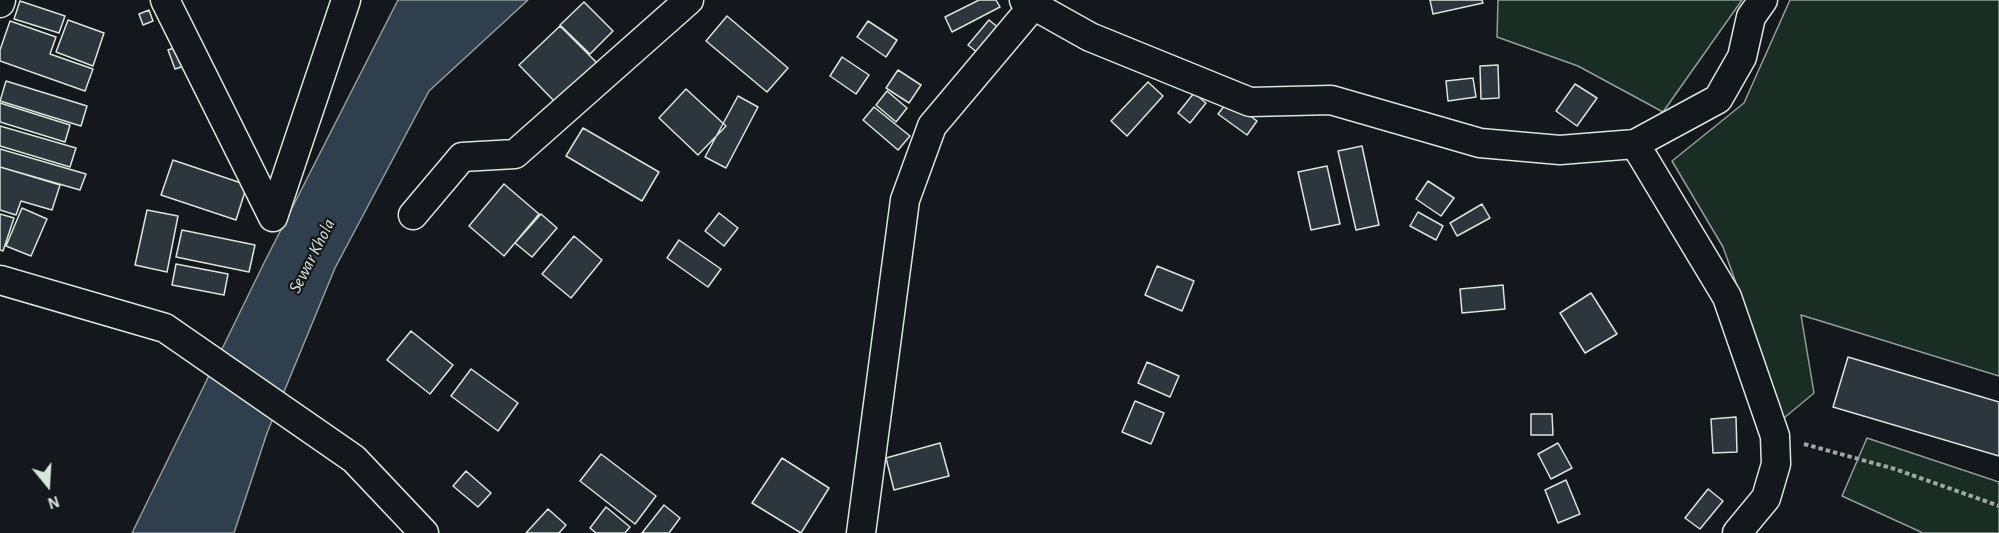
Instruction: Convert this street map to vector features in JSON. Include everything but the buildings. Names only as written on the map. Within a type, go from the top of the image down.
[{"type":"street","points":[[165,0],[273,218],[346,0]]},
{"type":"street","points":[[413,215],[462,157],[514,154],[689,0]]},
{"type":"street","points":[[861,533],[905,200],[932,126],[1029,3],[1090,37],[1250,102],[1331,100],[1480,143],[1560,150],[1635,144],[1718,99],[1742,57],[1751,17],[1763,0]]},
{"type":"street","points":[[1635,144],[1727,297],[1775,436],[1776,464],[1766,498],[1737,533]]},
{"type":"street","points":[[0,279],[165,328],[354,459],[424,533]]},
{"type":"path","points":[[1775,436],[1895,469],[1999,506]]},
{"type":"green space","points":[[1498,0],[1742,0],[1663,112],[1578,66],[1497,37]]},
{"type":"green space","points":[[1790,0],[1999,0],[1999,376],[1801,315],[1814,393],[1778,423],[1764,360],[1723,247],[1672,161],[1744,103]]},
{"type":"green space","points":[[1867,438],[1999,482],[1999,533],[1923,533],[1842,496]]},
{"type":"water","name":"Sewar Khola","points":[[398,0],[528,0],[429,91],[335,268],[267,433],[234,533],[132,533],[263,265]]}]
